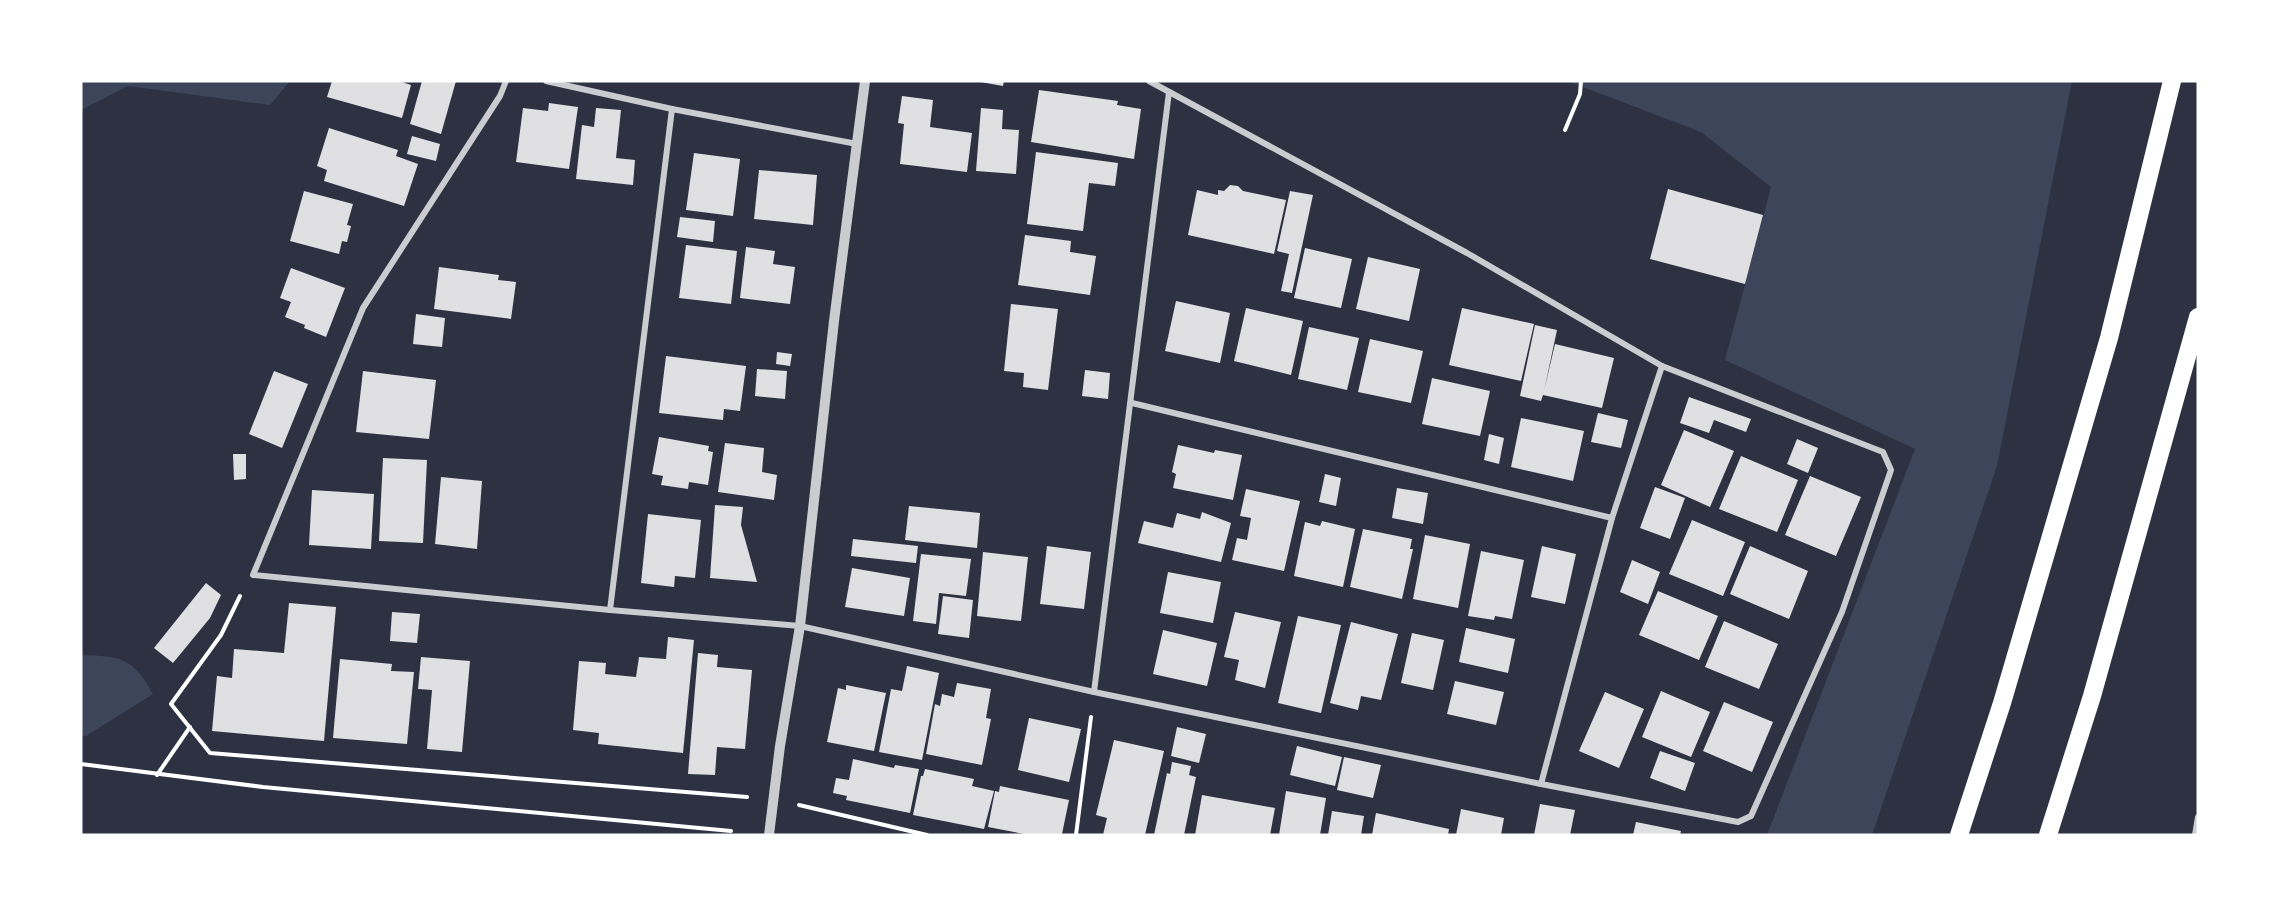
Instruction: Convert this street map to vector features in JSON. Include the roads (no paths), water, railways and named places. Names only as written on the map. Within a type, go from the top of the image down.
[{"type":"highway","points":[[1959,835],[2002,703],[2109,338],[2172,81]]},
{"type":"highway","points":[[2048,835],[2095,685],[2198,317]]},
{"type":"street","points":[[506,81],[500,96],[363,308],[253,575],[800,626],[1094,692],[1541,784],[1738,822],[1751,816],[1842,612],[1891,470],[1883,452],[1662,366],[1467,253],[1149,81]]},
{"type":"street","points":[[546,81],[672,109],[857,144]]},
{"type":"street","points":[[769,835],[800,626],[865,81]]},
{"type":"street","points":[[1094,692],[1132,403],[1169,92]]},
{"type":"street","points":[[610,610],[672,109]]},
{"type":"street","points":[[1541,784],[1612,518],[1662,366]]},
{"type":"street","points":[[1132,403],[1612,518]]},
{"type":"street","points":[[2195,835],[2198,817]]}]
